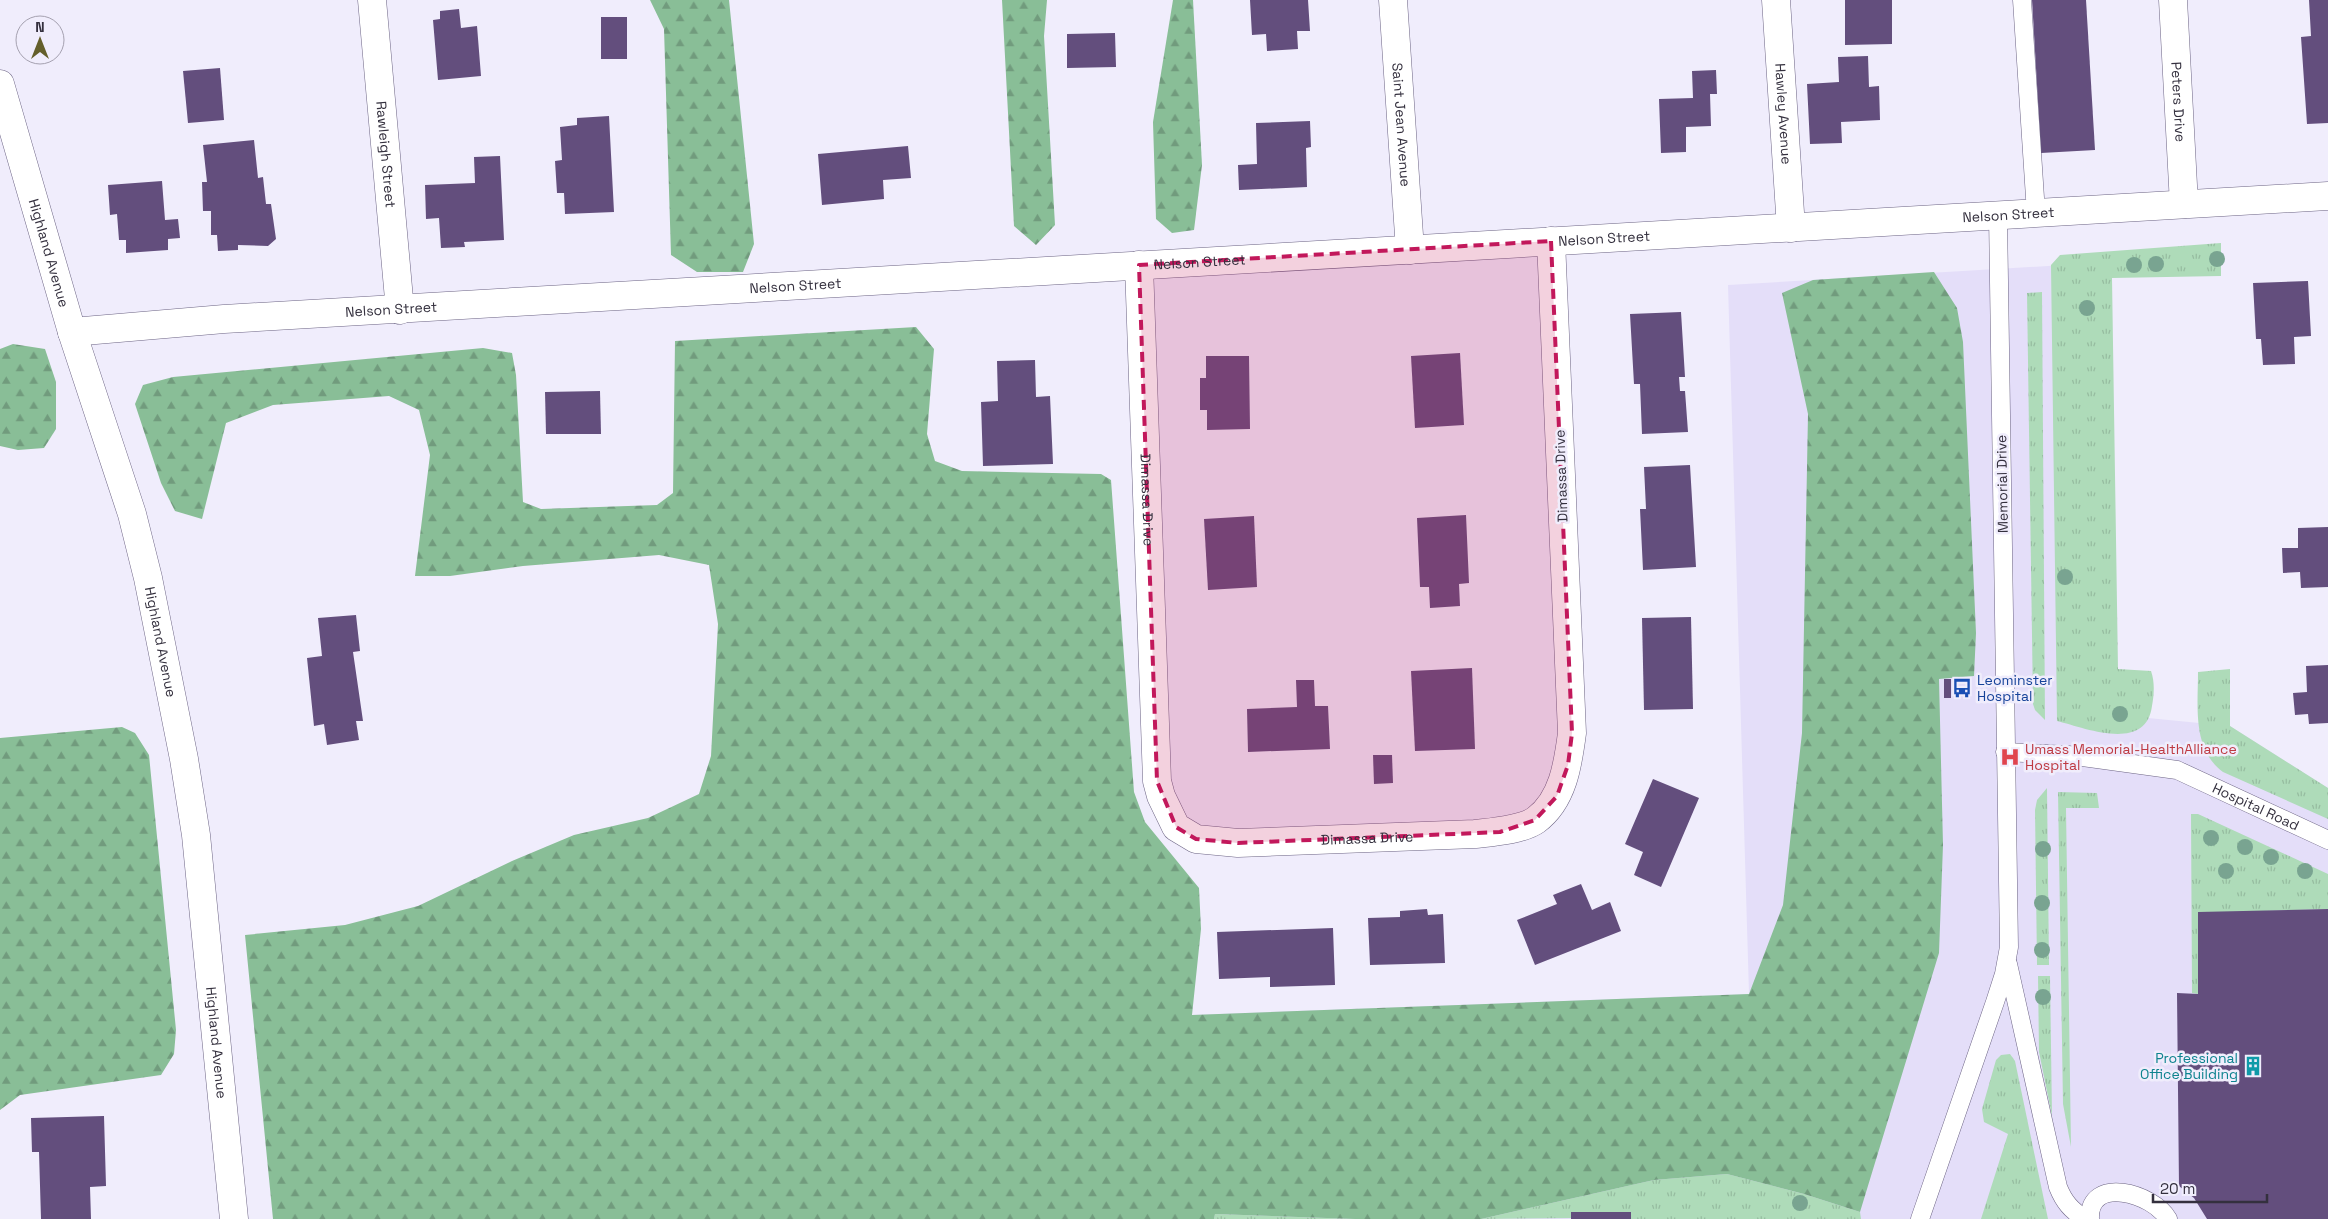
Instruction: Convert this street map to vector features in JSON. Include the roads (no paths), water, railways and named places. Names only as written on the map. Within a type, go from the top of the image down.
[{"type":"street","name":"Rawleigh Street","points":[[372,0],[400,310]]},
{"type":"street","name":"Saint Jean Avenue","points":[[1394,0],[1410,250]]},
{"type":"street","name":"Hawley Avenue","points":[[1776,0],[1791,228]]},
{"type":"street","name":"Peters Drive","points":[[2173,0],[2184,204]]},
{"type":"street","name":"Highland Avenue","points":[[0,84],[72,332],[132,514],[148,578],[184,759],[196,835],[234,1219]]},
{"type":"street","name":"Nelson Street","points":[[72,332],[224,319],[2328,196]]},
{"type":"street","name":"Dimassa Drive","points":[[1139,266],[1157,780],[1161,796],[1176,827],[1196,839],[1238,843],[1475,834],[1500,832],[1535,820],[1557,796],[1568,765],[1572,733],[1551,242]]},
{"type":"lane","points":[[2022,0],[2036,213]]},
{"type":"lane","name":"Memorial Drive","points":[[1998,215],[2005,752],[2010,924],[2007,958]]},
{"type":"lane","name":"Hospital Road","points":[[2005,752],[2068,755],[2176,770],[2328,840]]},
{"type":"lane","points":[[1920,1219],[1995,1002],[2007,958]]},
{"type":"lane","points":[[2007,958],[2058,1187],[2071,1210],[2085,1219]]},
{"type":"lane","points":[[2090,1219],[2091,1205],[2095,1198],[2123,1193],[2139,1195],[2153,1202],[2168,1219]]},
{"type":"place","name":"Leominster Hospital","points":[[1962,688]]},
{"type":"place","name":"Umass Memorial-HealthAlliance Hospital","points":[[2010,757]]},
{"type":"place","name":"Professional Office Building","points":[[2253,1066]]}]
